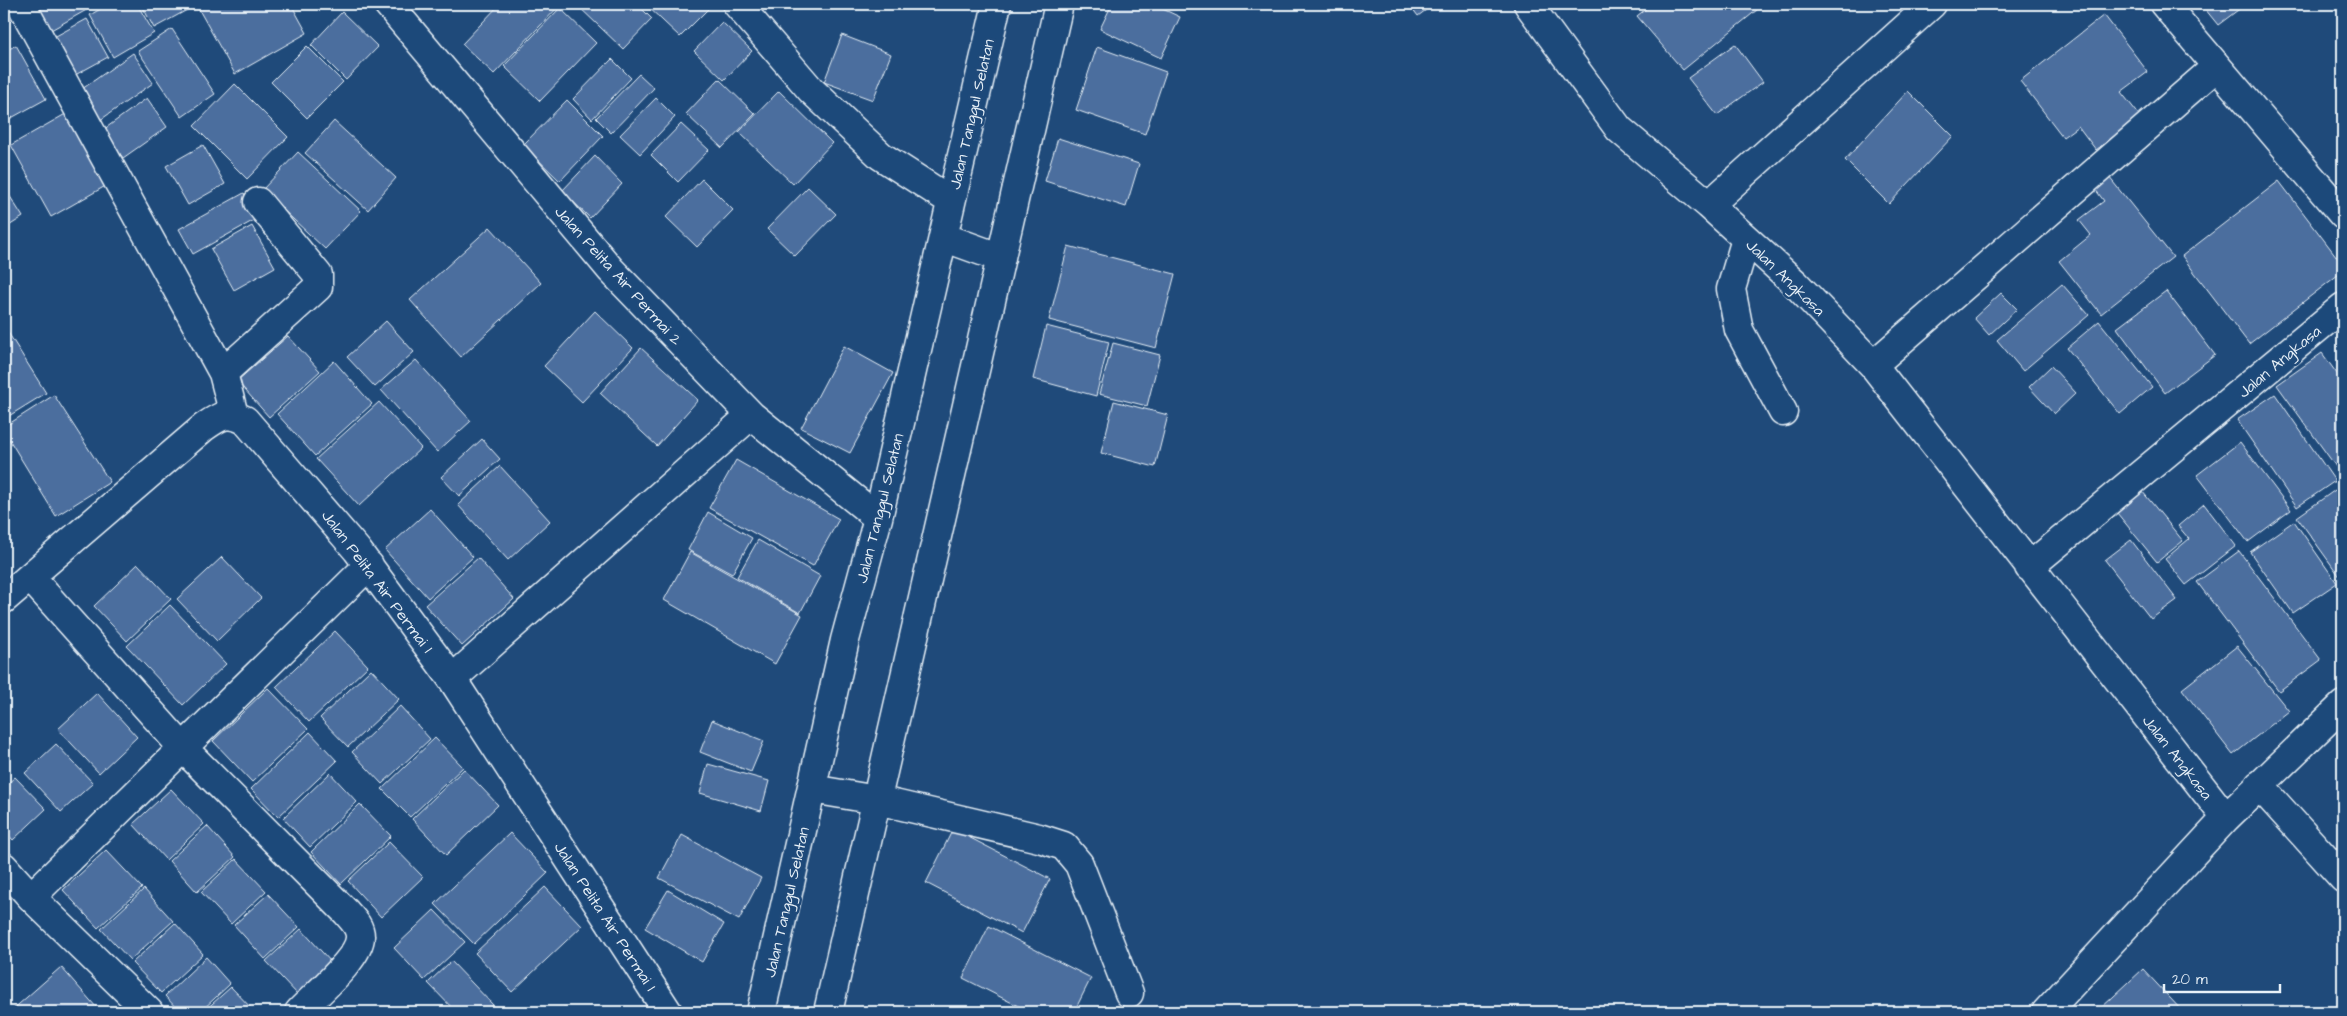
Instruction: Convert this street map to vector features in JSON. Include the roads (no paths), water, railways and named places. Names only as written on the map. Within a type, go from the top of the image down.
[{"type":"street","points":[[4,599],[204,427],[217,418],[234,415],[223,373],[21,4]]},
{"type":"street","name":"Jalan Pelita Air Permai 2","points":[[388,4],[430,51],[604,262],[751,414],[878,518]]},
{"type":"street","points":[[737,4],[810,90],[881,156],[951,201]]},
{"type":"street","name":"Jalan Tanggul Selatan","points":[[761,1012],[845,640],[878,518],[997,4]]},
{"type":"street","points":[[828,1012],[1059,4]]},
{"type":"street","name":"Jalan Angkasa","points":[[1528,4],[1619,130],[1709,205],[1795,283],[1873,365],[2226,818]]},
{"type":"street","points":[[2164,4],[2343,215]]},
{"type":"street","points":[[1709,205],[1914,9]]},
{"type":"street","points":[[1873,365],[2216,67]]},
{"type":"street","points":[[223,373],[318,287],[318,275],[258,202]]},
{"type":"street","points":[[943,237],[1001,258]]},
{"type":"street","points":[[1746,239],[1731,289],[1739,330],[1783,412]]},
{"type":"street","name":"Jalan Angkasa","points":[[2029,567],[2343,308]]},
{"type":"street","points":[[452,679],[751,414]]},
{"type":"street","name":"Jalan Pelita Air Permai 1","points":[[234,415],[245,420],[276,453],[369,565],[452,679],[668,1012]]},
{"type":"street","points":[[31,897],[184,749],[369,565]]},
{"type":"street","points":[[30,577],[184,749],[346,912],[358,928],[360,937],[352,956],[299,1012]]},
{"type":"street","points":[[2046,1012],[2226,818],[2343,705]]},
{"type":"street","points":[[2259,785],[2343,878]]},
{"type":"street","points":[[812,789],[877,800],[1039,838],[1064,846],[1079,864],[1129,993]]},
{"type":"street","points":[[4,867],[31,897],[149,1012]]}]
